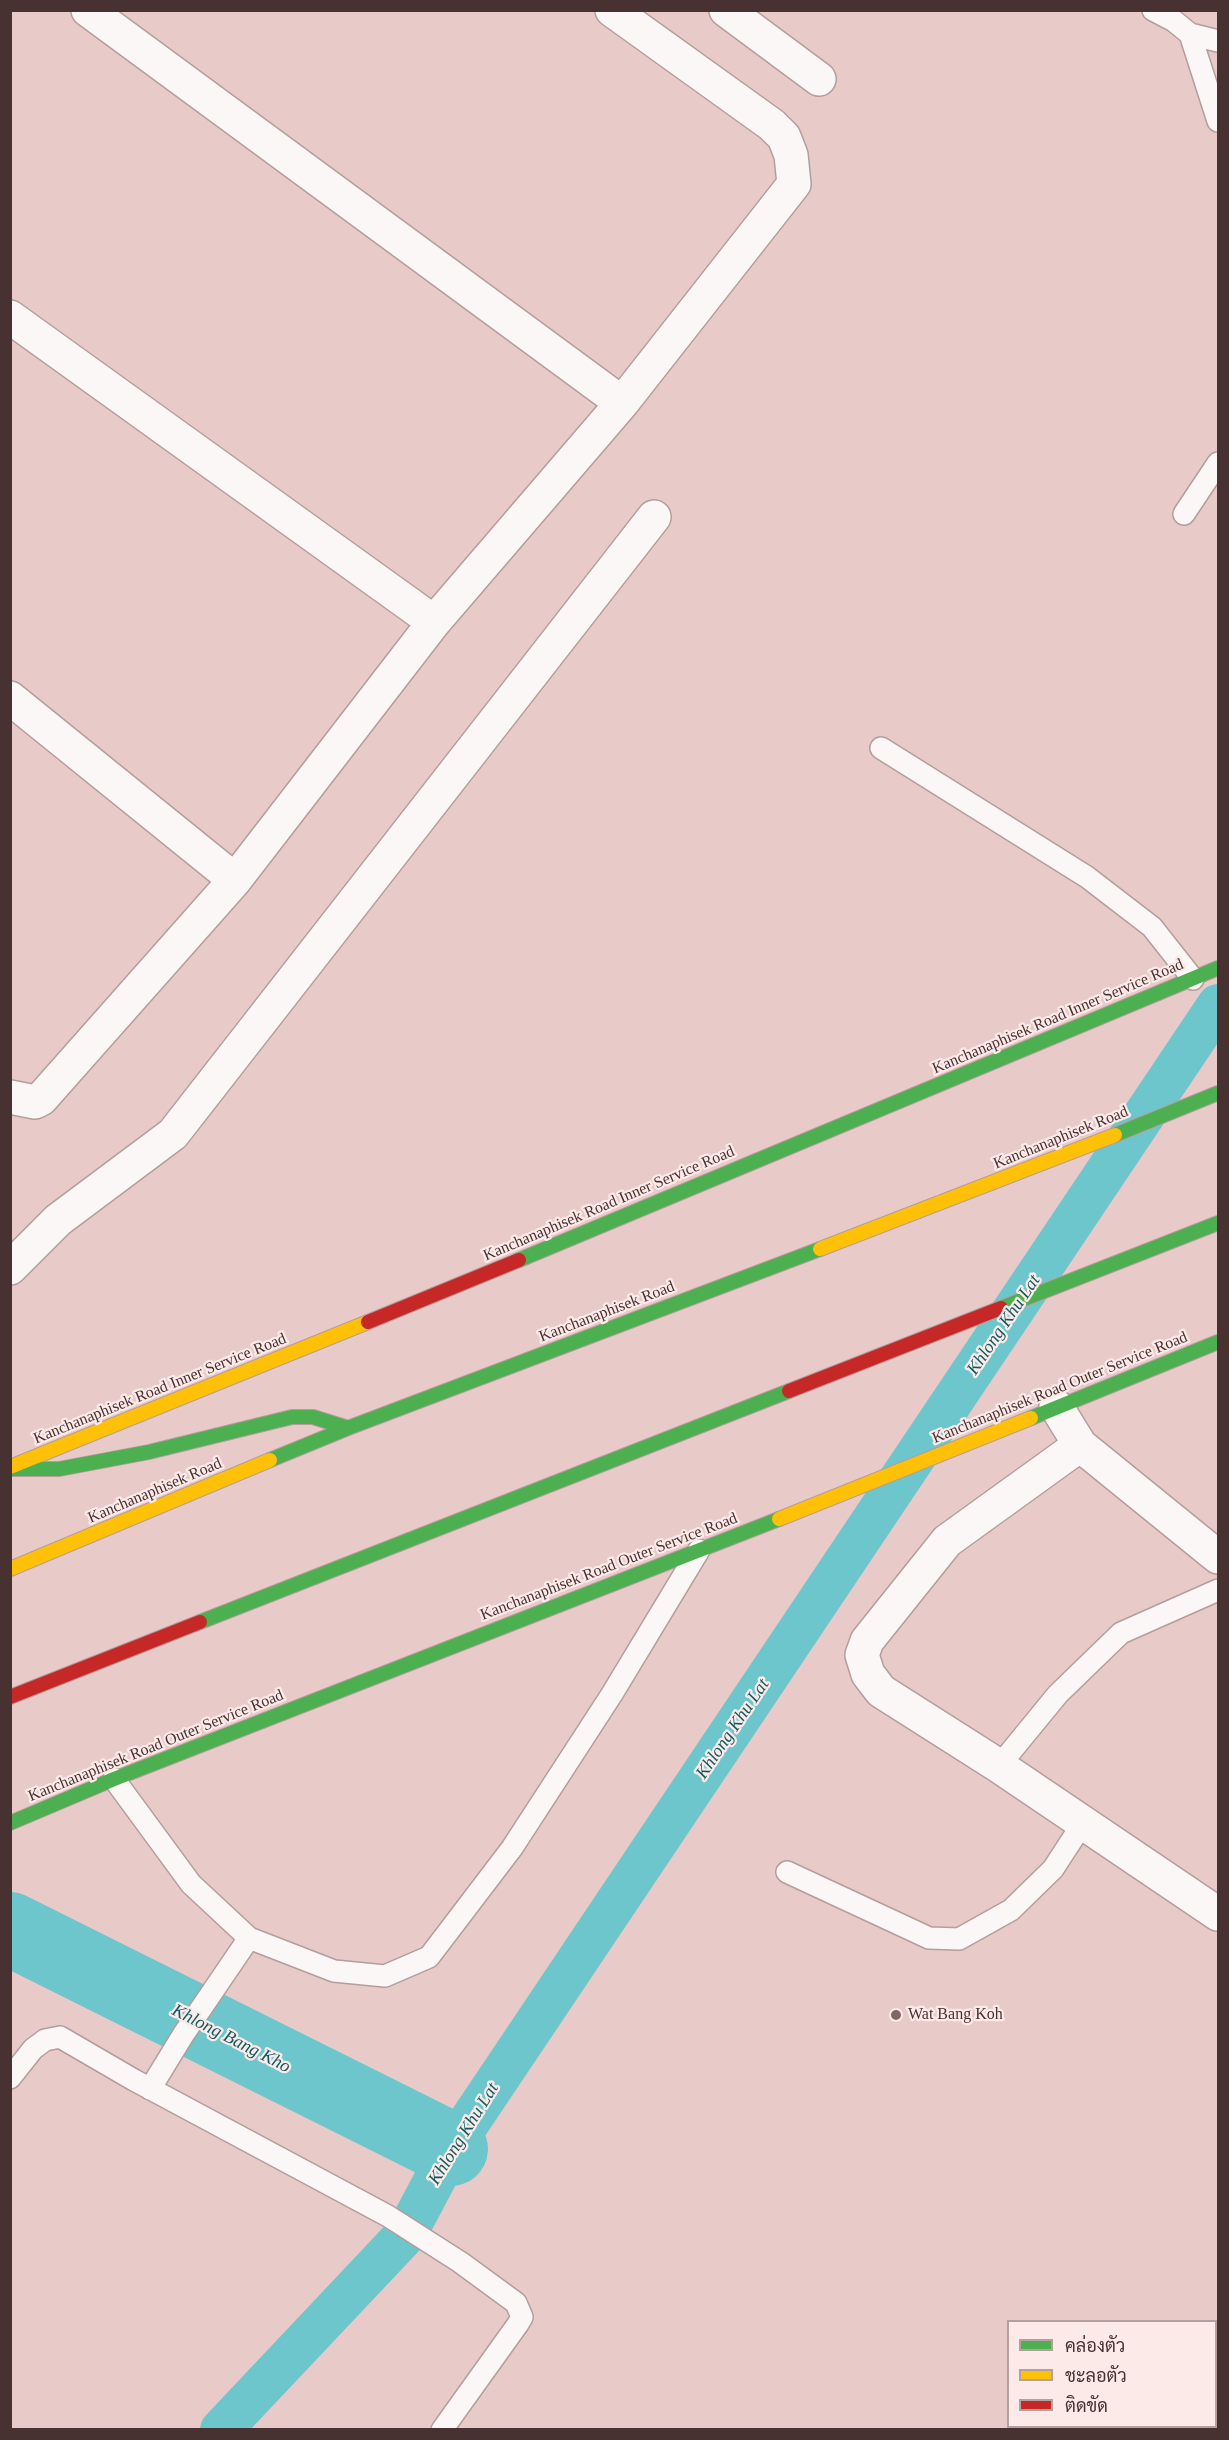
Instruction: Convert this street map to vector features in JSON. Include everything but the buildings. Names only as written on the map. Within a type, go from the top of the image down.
[{"type":"main road","name":"Kanchanaphisek Road Inner Service Road","points":[[10,1468],[414,1304],[1218,968]]},
{"type":"main road","name":"Kanchanaphisek Road","points":[[10,1569],[348,1428],[1012,1176],[1218,1093]]},
{"type":"main road","points":[[10,1697],[1218,1223]]},
{"type":"main road","name":"Kanchanaphisek Road Outer Service Road","points":[[10,1823],[114,1779],[856,1489],[1008,1425],[1218,1342]]},
{"type":"main road","points":[[10,1468],[59,1469],[80,1466],[149,1452],[292,1417],[313,1417],[348,1428]]},
{"type":"street","points":[[88,10],[622,403]]},
{"type":"street","points":[[10,1098],[35,1102],[41,1100],[235,880],[434,622],[622,403],[794,184],[791,155],[784,137],[772,125],[612,10]]},
{"type":"street","points":[[726,10],[819,79]]},
{"type":"street","points":[[10,317],[434,622]]},
{"type":"street","points":[[10,1268],[58,1220],[173,1134],[654,517]]},
{"type":"street","points":[[10,698],[235,880]]},
{"type":"street","points":[[1056,1406],[1080,1445],[1218,1557]]},
{"type":"street","points":[[1080,1445],[947,1541],[867,1641],[862,1655],[868,1674],[881,1691],[999,1766],[1218,1914]]},
{"type":"lane","points":[[1153,10],[1174,21],[1190,34],[1218,41]]},
{"type":"lane","points":[[1190,34],[1218,121]]},
{"type":"lane","points":[[1184,514],[1218,463]]},
{"type":"lane","points":[[881,748],[1087,876],[1152,927],[1193,979]]},
{"type":"lane","points":[[114,1779],[190,1884],[249,1938],[334,1971],[385,1976],[429,1957],[512,1848],[612,1694],[699,1550]]},
{"type":"lane","points":[[999,1766],[1058,1694],[1121,1633],[1218,1590]]},
{"type":"lane","points":[[787,1872],[929,1938],[959,1939],[1011,1910],[1053,1869],[1083,1824]]},
{"type":"lane","points":[[154,2082],[249,1938]]},
{"type":"lane","points":[[10,2078],[33,2049],[45,2040],[60,2037],[154,2082],[388,2216],[460,2262],[516,2303],[522,2317],[442,2430]]},
{"type":"waterway","name":"Khlong Khu Lat","points":[[221,2430],[406,2234],[451,2149],[1218,1005]]},
{"type":"waterway","name":"Khlong Bang Kho","points":[[10,1929],[451,2149]]},
{"type":"traffic: fast","points":[[519,1260],[1218,968]]},
{"type":"traffic: fast","points":[[1115,1135],[1218,1093]]},
{"type":"traffic: fast","points":[[1001,1308],[1218,1223]]},
{"type":"traffic: fast","points":[[270,1460],[348,1428],[820,1249]]},
{"type":"traffic: fast","points":[[1031,1418],[1218,1342]]},
{"type":"traffic: fast","points":[[200,1622],[789,1391]]},
{"type":"traffic: fast","points":[[10,1469],[59,1469],[149,1452],[292,1417],[313,1417],[348,1428]]},
{"type":"traffic: fast","points":[[10,1823],[114,1779],[779,1519]]},
{"type":"traffic: slow","points":[[820,1249],[1115,1135]]},
{"type":"traffic: slow","points":[[10,1467],[368,1322]]},
{"type":"traffic: slow","points":[[779,1519],[1031,1418]]},
{"type":"traffic: slow","points":[[10,1569],[270,1460]]},
{"type":"traffic: jam","points":[[368,1322],[519,1260]]},
{"type":"traffic: jam","points":[[789,1391],[1001,1308]]},
{"type":"traffic: jam","points":[[10,1697],[200,1622]]},
{"type":"place","name":"Wat Bang Koh","points":[[896,2015]]}]
